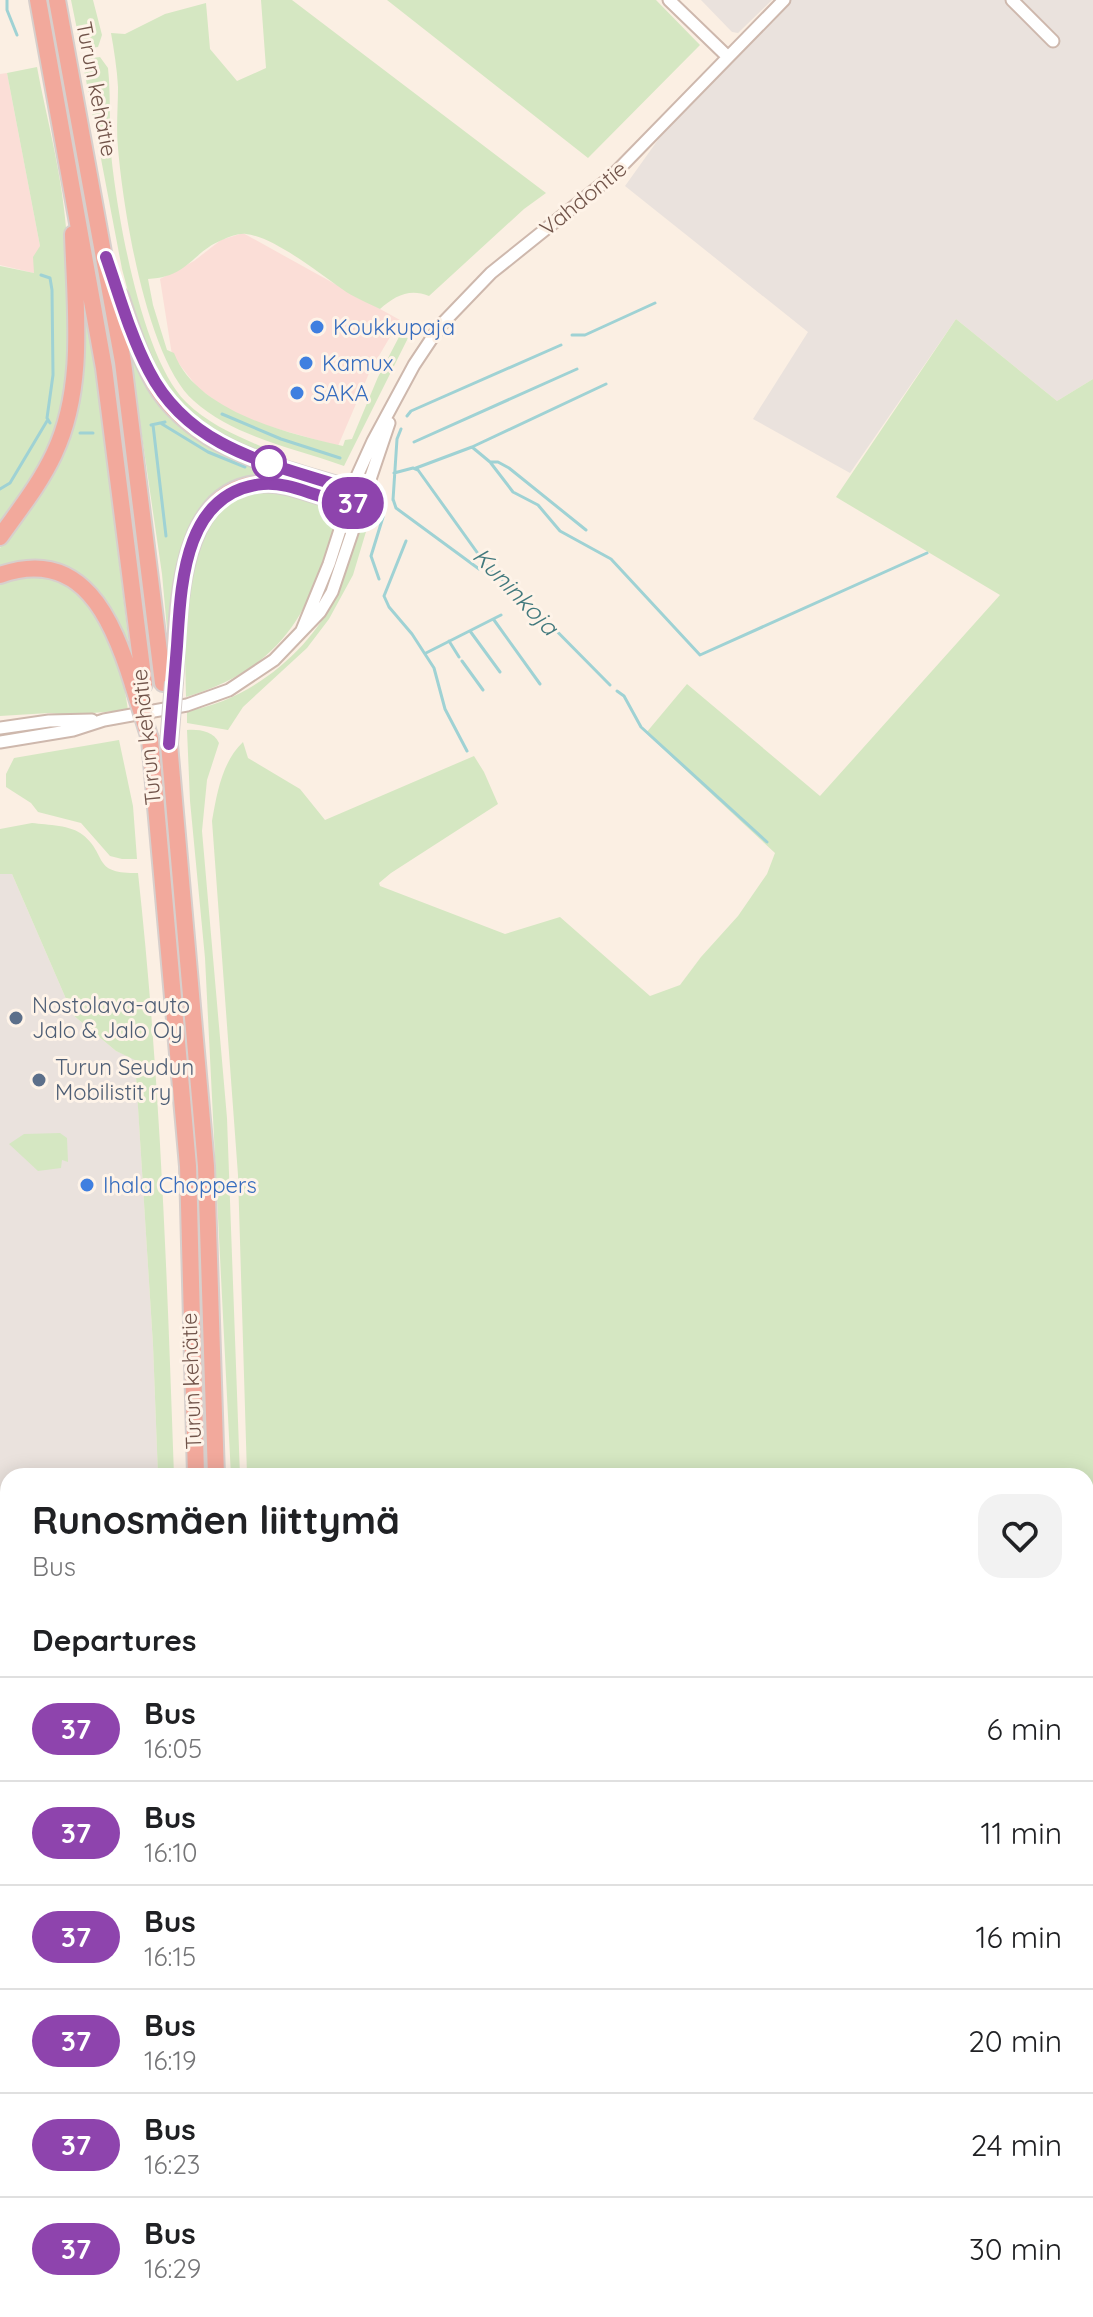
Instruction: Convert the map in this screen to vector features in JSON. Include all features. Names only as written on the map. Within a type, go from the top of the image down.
[{"type":"highway","name":"Turun kehätie","points":[[38,0],[104,368],[138,684],[150,746],[188,1166],[196,1468]]},
{"type":"highway","name":"Turun kehätie","points":[[57,0],[106,257],[169,682],[170,748],[206,1166],[216,1468]]},
{"type":"highway","points":[[0,537],[54,456],[70,405],[76,332],[71,173]]},
{"type":"highway","points":[[106,257],[150,373],[160,391],[184,419],[211,439],[239,453],[355,498]]},
{"type":"highway","points":[[169,682],[185,561],[198,528],[216,506],[236,491],[268,484],[355,498]]},
{"type":"highway","points":[[0,575],[33,567],[57,572],[80,583],[101,607],[138,684]]},
{"type":"street","points":[[669,0],[728,57]]},
{"type":"street","name":"Vahdontie","points":[[0,742],[73,730],[104,720],[200,702],[229,690],[264,668],[320,612],[332,592],[355,498],[394,403],[429,341],[460,302],[528,241],[612,176],[784,0]]},
{"type":"street","points":[[1012,0],[1053,41]]},
{"type":"street","name":"Vahdontie","points":[[0,728],[49,721],[104,720]]},
{"type":"shaded area","points":[[701,0],[772,0],[738,33],[732,32]]},
{"type":"shaded area","points":[[791,0],[1093,0],[1093,379],[1057,401],[956,319],[850,473],[753,419],[808,332],[625,186],[660,137]]},
{"type":"shaded area","points":[[7,73],[40,246],[34,273],[0,265],[0,74]]},
{"type":"shaded area","points":[[243,233],[400,320],[370,371],[338,446],[257,423],[231,412],[198,388],[172,355],[160,279],[194,261],[221,240]]},
{"type":"shaded area","points":[[0,874],[12,874],[73,1015],[116,1051],[135,1059],[158,1468],[0,1468]]},
{"type":"green space","points":[[71,0],[93,0],[102,35],[98,47],[81,49]]},
{"type":"green space","points":[[261,0],[292,0],[546,193],[524,209],[429,296],[415,293],[403,295],[380,309],[346,292],[283,249],[246,234],[212,245],[173,274],[148,279],[167,350],[174,353],[185,373],[202,390],[223,405],[271,427],[343,446],[345,440],[352,439],[399,337],[408,338],[344,466],[227,424],[194,401],[177,381],[151,319],[125,208],[118,148],[118,87],[111,33],[125,34],[165,14],[206,3],[210,49],[237,81],[266,68]]},
{"type":"green space","points":[[387,0],[656,0],[700,45],[588,158]]},
{"type":"green space","points":[[100,57],[108,68],[111,153],[119,212],[134,285],[157,354],[170,381],[195,410],[270,452],[237,445],[191,416],[152,365],[122,269],[82,59]]},
{"type":"green space","points":[[61,63],[114,367],[158,683],[152,683],[112,372]]},
{"type":"green space","points":[[37,67],[64,210],[69,279],[68,353],[65,388],[49,448],[33,478],[0,525],[0,266],[34,273],[33,257],[40,246],[7,73]]},
{"type":"green space","points":[[82,278],[130,652],[105,603],[82,577],[67,567],[50,562],[26,563],[0,571],[0,548],[57,461]]},
{"type":"green space","points":[[956,319],[1057,401],[1093,379],[1093,1468],[247,1468],[238,1175],[212,821],[230,759],[243,742],[248,758],[300,789],[325,820],[474,756],[498,804],[391,873],[379,883],[380,886],[505,934],[560,917],[650,996],[680,985],[738,916],[767,874],[775,853],[646,733],[687,684],[820,796],[1000,595],[836,497]]},
{"type":"green space","points":[[128,340],[167,410],[320,485],[277,477],[213,499],[168,640],[162,574]]},
{"type":"green space","points":[[273,489],[312,500],[330,511],[332,535],[315,585],[290,629],[257,663],[236,677],[186,697],[184,617],[190,566],[214,515],[238,496]]},
{"type":"green space","points":[[371,515],[353,575],[329,619],[307,648],[243,707],[228,730],[187,723],[187,711],[233,697],[255,685],[275,671],[310,636],[336,595],[363,519]]},
{"type":"green space","points":[[35,573],[79,588],[107,629],[123,678],[128,710],[0,716],[0,582]]},
{"type":"green space","points":[[187,730],[210,733],[219,743],[207,780],[202,831],[227,1118],[240,1468],[231,1468],[205,958],[190,801]]},
{"type":"green space","points":[[119,740],[133,806],[137,859],[110,856],[81,823],[38,812],[31,803],[6,787],[6,774],[14,758]]},
{"type":"green space","points":[[32,823],[72,829],[91,842],[107,867],[138,873],[157,1098],[174,1468],[158,1468],[135,1060],[116,1051],[73,1015],[12,874],[0,874],[0,829]]},
{"type":"green space","points":[[60,1133],[67,1138],[68,1162],[62,1160],[61,1168],[38,1171],[9,1144],[24,1134]]},
{"type":"waterway","points":[[7,0],[7,10],[17,35]]},
{"type":"waterway","name":"Kuninkoja","points":[[41,275],[50,278],[52,290],[53,375],[47,418],[50,423]]},
{"type":"waterway","points":[[572,335],[585,335],[655,303]]},
{"type":"waterway","points":[[407,416],[411,411],[561,345]]},
{"type":"waterway","points":[[414,442],[577,369]]},
{"type":"waterway","points":[[416,468],[472,447],[606,384]]},
{"type":"waterway","name":"Kuninkoja","points":[[222,414],[281,439],[340,458]]},
{"type":"waterway","points":[[0,489],[10,483],[47,421]]},
{"type":"waterway","name":"Kuninkoja","points":[[151,425],[165,422]]},
{"type":"waterway","points":[[162,424],[208,452],[245,467]]},
{"type":"waterway","points":[[153,425],[166,536]]},
{"type":"waterway","points":[[393,500],[397,439],[401,429]]},
{"type":"waterway","name":"Kuninkoja","points":[[80,433],[93,433]]},
{"type":"waterway","points":[[472,447],[490,462],[513,492],[538,505],[560,531],[611,559],[700,655],[927,553]]},
{"type":"waterway","points":[[490,462],[498,462],[509,468],[586,530]]},
{"type":"waterway","name":"Kuninkoja","points":[[394,473],[413,468],[418,470],[489,569],[521,595],[610,685]]},
{"type":"waterway","points":[[393,499],[396,508],[479,569]]},
{"type":"waterway","points":[[379,579],[371,556],[383,517]]},
{"type":"waterway","points":[[406,541],[384,596],[434,668],[445,709],[467,751]]},
{"type":"waterway","points":[[426,653],[501,615]]},
{"type":"waterway","points":[[494,620],[540,684]]},
{"type":"waterway","points":[[470,631],[500,672]]},
{"type":"waterway","points":[[449,641],[459,657]]},
{"type":"waterway","points":[[462,661],[483,690]]},
{"type":"waterway","name":"Kuninkoja","points":[[617,691],[624,696],[641,727],[767,842]]},
{"type":"bus line","name":"37","points":[[106,257],[143,359],[160,391],[184,419],[199,432],[239,453],[353,490],[364,500],[348,504],[285,485],[260,484],[224,498],[206,517],[198,528],[185,561],[181,585],[169,744]]},
{"type":"place","name":"Koukkupaja","points":[[317,327]]},
{"type":"place","name":"Kamux","points":[[306,363]]},
{"type":"place","name":"SAKA","points":[[297,393]]},
{"type":"place","name":"Nostolava-auto Jalo & Jalo Oy","points":[[16,1018]]},
{"type":"place","name":"Turun Seudun Mobilistit ry","points":[[39,1080]]},
{"type":"place","name":"Ihala Choppers","points":[[87,1185]]}]
